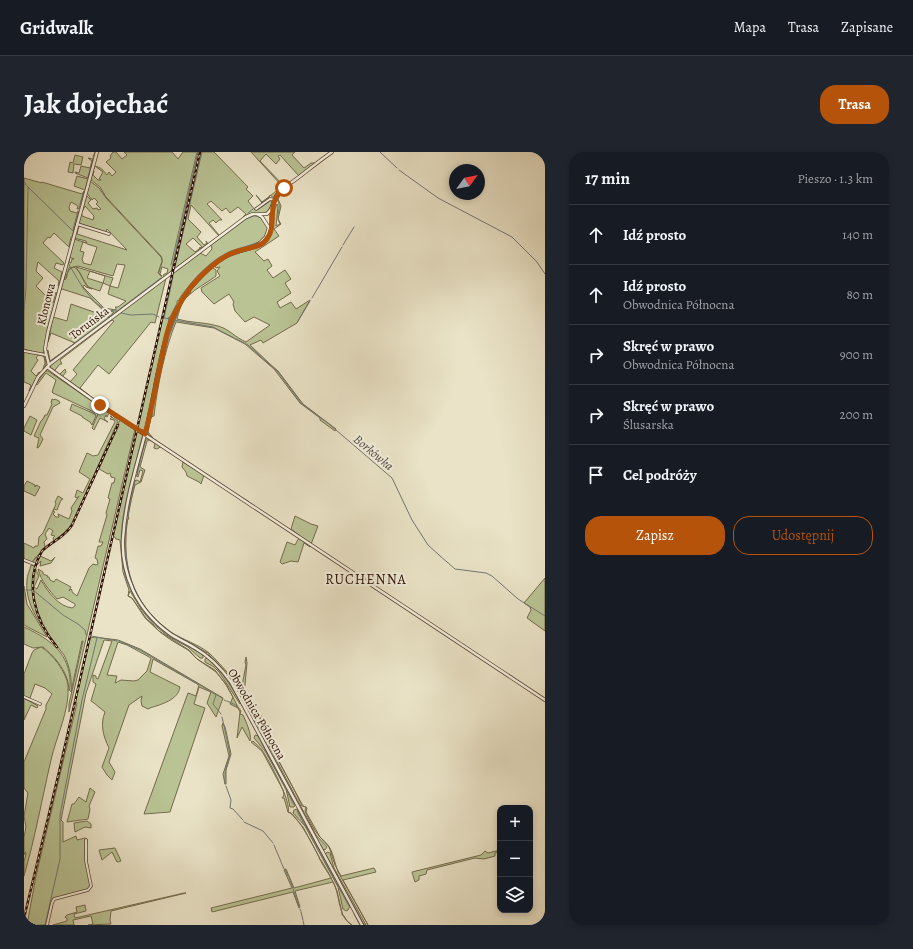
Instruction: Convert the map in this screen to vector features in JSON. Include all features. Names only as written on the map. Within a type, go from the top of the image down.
[{"type":"street","name":"Klonowa","points":[[48,366],[45,348],[48,332],[97,152]]},
{"type":"street","points":[[263,219],[272,208],[281,190],[332,152]]},
{"type":"street","points":[[256,209],[270,199],[275,200]]},
{"type":"street","name":"Obwodnica Północna","points":[[272,208],[272,221],[268,238],[262,244],[231,253],[217,262],[196,282],[180,303],[173,316],[168,331],[129,500],[123,533],[124,563],[133,590],[144,609],[158,624],[173,636],[209,657],[230,682],[362,925]]},
{"type":"street","points":[[257,214],[267,214],[272,216]]},
{"type":"street","points":[[256,246],[268,234],[269,228],[263,219],[257,214]]},
{"type":"street","name":"Toruńska","points":[[24,406],[35,383],[48,366],[246,217],[257,214]]},
{"type":"street","points":[[266,223],[272,221]]},
{"type":"street","points":[[77,224],[109,234]]},
{"type":"street","points":[[24,351],[46,355]]},
{"type":"street","points":[[48,366],[140,431],[545,700]]},
{"type":"street","points":[[24,560],[34,564]]},
{"type":"street","points":[[24,697],[40,704]]},
{"type":"street","points":[[47,925],[53,900],[58,897],[90,889],[91,884],[86,861],[86,840]]},
{"type":"green space","points":[[113,152],[116,152],[122,159],[127,155],[124,152],[172,152],[178,159],[183,152],[198,152],[171,272],[164,277],[163,275],[167,273],[168,269],[162,267],[160,274],[162,276],[159,275],[159,270],[162,263],[161,256],[106,197],[100,187],[90,179],[94,171],[93,175],[98,180],[101,180],[99,179],[103,172],[95,166],[102,169],[107,175],[109,172],[112,176],[116,172],[106,162],[111,158],[110,156]]},
{"type":"green space","points":[[200,152],[214,152],[248,187],[246,189],[253,196],[248,201],[255,210],[269,200],[273,202],[267,212],[253,213],[243,217],[246,214],[238,207],[230,213],[226,208],[222,211],[211,201],[207,204],[222,220],[219,220],[216,223],[213,220],[209,223],[219,236],[191,205],[188,219],[201,232],[197,237],[204,245],[207,243],[206,241],[208,244],[200,249],[199,248],[202,247],[193,238],[186,244],[195,252],[199,249],[199,251],[173,270]]},
{"type":"green space","points":[[251,152],[295,152],[292,155],[304,168],[311,163],[316,163],[299,176],[280,155],[278,156],[280,159],[276,164],[266,154],[260,161],[284,186],[279,188],[274,198],[271,195],[281,185]]},
{"type":"green space","points":[[75,155],[83,157],[81,165],[74,164],[73,173],[68,172],[70,162],[73,163]]},
{"type":"green space","points":[[88,158],[93,159],[88,178],[75,172],[79,173],[81,166],[90,168],[92,161]]},
{"type":"green space","points":[[77,176],[88,179],[85,190],[74,186]]},
{"type":"green space","points":[[24,178],[82,194],[84,191],[79,209],[77,209],[78,206],[71,202],[69,207],[70,211],[77,213],[79,211],[69,247],[54,233],[43,243],[64,263],[63,265],[56,263],[54,268],[62,272],[58,286],[59,281],[38,262],[36,271],[43,278],[36,286],[53,303],[56,292],[57,294],[47,331],[44,352],[41,354],[24,349]]},
{"type":"green space","points":[[90,181],[99,188],[106,198],[161,257],[162,261],[158,273],[163,278],[51,362],[49,362],[46,352],[48,350],[50,361],[75,343],[51,333],[48,342],[53,317],[67,321],[71,304],[108,317],[114,312],[103,310],[90,298],[62,289],[59,292],[63,280],[66,279],[70,269],[74,267],[78,271],[76,267],[90,271],[87,278],[103,283],[100,291],[84,285],[83,287],[104,308],[116,310],[115,307],[118,307],[126,301],[108,294],[110,286],[118,288],[125,265],[117,264],[113,276],[78,266],[69,268],[64,279],[69,258],[69,262],[71,263],[72,259],[74,259],[69,257],[74,239],[83,242],[80,251],[84,252],[82,260],[83,263],[91,265],[97,247],[87,244],[86,241],[74,238],[77,226],[79,226],[77,234],[127,250],[107,229],[106,232],[78,223],[81,213],[82,216],[93,220],[94,216],[85,206],[81,212],[86,195],[91,200],[88,203],[93,209],[101,209],[96,204],[98,202],[94,198],[92,200],[87,193]]},
{"type":"green space","points":[[256,195],[262,202],[269,196],[268,199],[262,203]]},
{"type":"green space","points":[[279,196],[278,199],[281,206],[278,219],[279,203],[277,199]]},
{"type":"green space","points":[[277,204],[276,226],[280,224],[278,219],[281,224],[274,229],[279,236],[255,252],[264,261],[268,259],[272,266],[267,270],[273,278],[285,270],[291,279],[285,283],[291,293],[277,302],[280,308],[291,302],[296,309],[310,300],[297,323],[263,343],[261,340],[250,345],[278,371],[303,404],[336,429],[335,431],[300,403],[274,369],[245,344],[214,328],[176,322],[166,354],[164,352],[168,336],[174,321],[176,321],[175,319],[181,303],[186,296],[191,293],[184,301],[177,319],[218,326],[226,329],[246,342],[270,325],[254,317],[245,322],[235,311],[233,304],[234,302],[229,294],[214,304],[202,292],[201,288],[220,276],[217,271],[220,267],[216,268],[215,266],[220,261],[226,257],[254,249],[267,240],[273,225],[273,213]]},
{"type":"green space","points":[[252,215],[261,217],[267,226],[268,228],[265,236],[259,242],[231,252],[209,266],[186,291],[180,300],[177,301],[177,305],[171,318],[169,317],[168,319],[170,321],[145,428],[144,430],[140,430],[137,428],[173,273],[200,253],[206,256],[212,249],[211,244]]},
{"type":"green space","points":[[211,268],[216,270],[216,276],[191,293],[190,290]]},
{"type":"green space","points":[[94,272],[113,278],[110,286],[103,283],[105,276]]},
{"type":"green space","points":[[166,278],[155,323],[151,322],[109,374],[98,365],[80,388],[89,395],[88,396],[56,373],[59,375],[65,369],[66,372],[62,377],[70,382],[77,374],[73,370],[114,321],[112,320],[60,360],[62,364],[60,364],[55,370],[55,373],[50,367]]},
{"type":"green space","points":[[24,352],[40,354],[42,356],[38,355],[36,358],[38,360],[31,371],[36,376],[39,372],[40,373],[29,391],[31,385],[24,382]]},
{"type":"green space","points":[[165,355],[159,381],[154,416],[151,417],[153,416],[152,409],[156,387],[158,386],[157,382],[163,357]]},
{"type":"green space","points":[[44,357],[46,365],[43,369],[45,363]]},
{"type":"green space","points":[[46,370],[118,419],[109,413],[104,419],[108,422],[100,418],[94,430],[92,428],[98,414],[53,393],[56,380],[46,373],[37,385],[36,384]]},
{"type":"green space","points":[[52,399],[59,401],[60,403],[53,407],[40,435],[43,439],[37,448],[39,438],[34,436],[41,421],[45,415],[47,415],[52,404]]},
{"type":"green space","points":[[72,404],[95,414],[96,416],[92,425],[82,416],[70,410]]},
{"type":"green space","points":[[30,416],[37,420],[31,435],[24,431]]},
{"type":"green space","points":[[112,417],[118,421],[71,526],[62,536],[41,552],[32,562],[24,559],[24,543],[34,548],[35,546],[38,546],[39,537],[43,533],[58,496],[63,499],[61,500],[57,510],[54,509],[53,511],[55,512],[53,514],[56,517],[59,517],[58,514],[69,519],[72,511],[71,508],[79,496],[77,498],[75,497],[77,490],[83,493],[90,479],[79,472],[87,453],[93,456],[98,455],[115,422],[114,420],[110,419]],"holes":[[[49,528],[53,531],[51,535],[55,536],[53,538],[54,541],[45,547],[44,542],[47,539],[45,534]]]},
{"type":"green space","points":[[151,417],[148,432],[153,438],[147,432]]},
{"type":"green space","points":[[120,420],[135,429],[69,712],[69,704],[83,641],[71,692],[68,664],[64,655],[44,630],[33,611],[27,591],[27,578],[31,565],[34,566],[39,576],[34,587],[37,589],[41,580],[50,594],[58,601],[67,607],[72,608],[75,606],[75,604],[63,597],[57,599],[48,589],[38,569],[43,572],[43,574],[48,576],[47,577],[49,577],[50,580],[54,582],[56,579],[71,587],[69,591],[71,589],[77,596],[89,568],[93,564],[98,564],[97,559],[95,558],[98,546],[101,546],[103,542],[99,542],[107,515],[106,513],[110,499],[108,498],[115,478],[111,477],[110,473],[108,474],[99,469]]},
{"type":"green space","points":[[137,430],[143,435],[143,437],[133,472],[122,533],[124,574],[126,575],[134,594],[144,611],[165,632],[203,655],[203,658],[200,658],[188,647],[168,636],[153,624],[141,609],[130,591],[128,596],[129,590],[123,572],[120,540],[116,539],[113,535]]},
{"type":"green space","points":[[146,439],[149,439],[162,446],[157,449],[154,448],[155,443],[149,440],[147,441],[140,467],[145,470],[141,482],[135,485],[128,517],[127,515],[134,481],[137,480],[140,482],[143,471],[140,470],[138,477],[136,476],[139,462]]},
{"type":"green space","points":[[183,462],[204,475],[201,484],[187,476],[182,467]]},
{"type":"green space","points":[[27,481],[35,485],[35,487],[36,485],[40,487],[35,496],[24,491],[24,486]]},
{"type":"green space","points":[[295,516],[318,526],[310,547],[304,543],[298,562],[291,561],[282,564],[280,562],[287,542],[295,545],[300,536],[291,529]]},
{"type":"green space","points":[[128,520],[126,546],[132,584],[124,550],[125,529]]},
{"type":"green space","points":[[38,555],[51,561],[55,557],[51,563],[40,566],[41,561],[37,565],[32,563]]},
{"type":"green space","points":[[545,578],[545,631],[527,618],[531,610],[530,607],[524,603]]},
{"type":"green space","points":[[24,586],[27,604],[47,637],[24,625]]},
{"type":"green space","points":[[132,598],[146,618],[159,631],[189,650],[197,659],[188,650],[160,632],[145,618]]},
{"type":"green space","points":[[141,601],[154,617],[171,632],[209,653],[173,634],[154,618]]},
{"type":"green space","points":[[24,627],[46,639],[63,656],[69,672],[69,691],[67,678],[61,666],[53,656],[43,647],[33,648],[24,644]]},
{"type":"green space","points":[[94,637],[118,640],[140,649],[223,698],[216,717],[207,703],[211,692],[199,687],[194,704],[205,708],[170,812],[144,814],[188,693],[196,696],[199,685],[153,659],[150,672],[180,687],[179,691],[169,701],[148,709],[142,706],[142,696],[129,705],[109,762],[115,772],[112,780],[102,767],[109,748],[103,730],[103,716],[105,712],[91,701],[96,684],[93,682],[93,675],[98,679],[112,641],[104,640],[86,693],[61,820],[63,822],[63,842],[76,836],[77,840],[87,839],[86,854],[91,886],[89,890],[53,899],[47,925],[27,925],[36,876],[77,703],[75,702],[90,638]],"holes":[[[118,642],[127,645],[151,658],[147,671],[138,680],[121,680],[115,683],[117,676],[107,675]]]},
{"type":"green space","points":[[41,647],[50,654],[65,675],[68,686],[68,695],[65,714],[53,751],[24,876],[24,862],[26,853],[25,852],[24,855],[24,837],[26,827],[24,816],[28,793],[24,788],[24,762],[46,709],[46,705],[52,694],[45,688],[35,684],[30,698],[24,696],[24,674],[32,653],[34,650]]},
{"type":"green space","points":[[209,653],[230,675],[231,673],[236,676],[235,680],[241,690],[246,657],[247,663],[244,695],[256,715],[234,680],[234,676],[232,675],[231,677],[245,701],[243,701],[224,671],[209,656]]},
{"type":"green space","points":[[208,658],[226,679],[238,697],[241,703],[240,704],[219,672],[205,662],[205,659]]},
{"type":"green space","points":[[197,659],[215,670],[222,679],[216,672]]},
{"type":"green space","points":[[233,697],[237,705],[236,706],[238,707],[241,711],[240,714],[243,715],[247,724],[250,741],[242,727],[237,738],[240,712],[238,708],[230,704]]},
{"type":"green space","points":[[24,698],[38,706],[37,708],[31,705],[24,720]]},
{"type":"green space","points":[[245,702],[253,716],[262,726],[261,729],[258,729]]},
{"type":"green space","points":[[223,723],[231,754],[226,770],[226,784],[223,774],[229,756],[222,726]]},
{"type":"green space","points":[[266,729],[274,751],[270,744]]},
{"type":"green space","points":[[262,731],[265,732],[270,748],[316,835],[327,847],[325,850],[322,849],[261,735]]},
{"type":"green space","points":[[255,735],[259,736],[295,805],[294,807],[290,807],[286,789],[265,751],[254,738]]},
{"type":"green space","points":[[253,741],[261,749],[265,755],[283,789],[262,751],[251,742]]},
{"type":"green space","points":[[90,788],[95,792],[89,806],[90,809],[88,819],[67,822],[72,804],[74,804],[79,797],[86,802]]},
{"type":"green space","points":[[283,790],[287,800],[288,812],[284,798],[282,798],[284,795]]},
{"type":"green space","points":[[306,807],[306,812],[320,837],[305,811]]},
{"type":"green space","points":[[297,809],[350,906],[346,911],[343,909],[338,887],[305,826],[293,813],[294,810]]},
{"type":"green space","points":[[87,821],[91,824],[91,828],[85,827],[75,832],[74,823]]},
{"type":"green space","points":[[298,821],[303,827],[309,838],[301,826]]},
{"type":"green space","points":[[320,837],[330,848],[337,868],[329,847]]},
{"type":"green space","points":[[115,848],[121,861],[117,862],[112,852],[102,860],[99,850]]},
{"type":"green space","points":[[485,851],[488,853],[497,851],[495,856],[484,859],[475,858],[427,870],[426,874],[419,876],[419,880],[415,882],[412,872],[481,855]]},
{"type":"green space","points":[[327,852],[330,853],[334,868],[366,925],[364,925],[325,855]]},
{"type":"green space","points":[[320,860],[328,871],[332,879],[337,891],[342,913],[333,882],[295,891],[300,907],[299,908],[293,892],[212,912],[211,908],[292,888],[284,870],[286,869],[294,888],[331,878]]},
{"type":"green space","points":[[337,868],[341,876],[374,868],[376,872],[343,880],[368,925],[338,872]]},
{"type":"green space","points":[[186,893],[111,911],[111,924],[88,925],[93,924],[91,916],[73,920],[74,925],[53,925],[67,921],[67,918],[65,917],[77,912],[76,907],[85,905],[86,911],[74,914],[75,918]]},
{"type":"waterway","points":[[93,157],[95,152]]},
{"type":"waterway","points":[[171,265],[197,152]]},
{"type":"waterway","points":[[175,267],[202,152]]},
{"type":"waterway","points":[[380,152],[397,168]]},
{"type":"waterway","points":[[96,160],[97,156]]},
{"type":"waterway","points":[[88,177],[93,159]]},
{"type":"waterway","points":[[399,170],[438,198],[512,237],[537,262],[545,274]]},
{"type":"waterway","name":"Borkówka","points":[[24,181],[26,185]]},
{"type":"waterway","name":"Borkówka","points":[[27,186],[73,231]]},
{"type":"waterway","points":[[24,310],[26,288],[28,188]]},
{"type":"waterway","points":[[278,199],[285,189]]},
{"type":"waterway","points":[[274,197],[278,190]]},
{"type":"waterway","points":[[80,204],[83,194]]},
{"type":"waterway","points":[[83,207],[85,201]]},
{"type":"waterway","points":[[257,210],[269,202]]},
{"type":"waterway","points":[[269,210],[272,203]]},
{"type":"waterway","points":[[273,212],[275,205]]},
{"type":"waterway","points":[[248,213],[253,209]]},
{"type":"waterway","points":[[73,230],[78,211]]},
{"type":"waterway","points":[[272,224],[274,219],[273,214]]},
{"type":"waterway","points":[[211,245],[246,219],[259,216]]},
{"type":"waterway","points":[[261,218],[265,224]]},
{"type":"waterway","points":[[343,245],[354,227]]},
{"type":"waterway","points":[[247,250],[264,244],[270,237],[272,228]]},
{"type":"waterway","points":[[179,299],[196,278],[209,265],[223,255],[261,241]]},
{"type":"waterway","points":[[203,251],[208,247]]},
{"type":"waterway","points":[[312,298],[342,247]]},
{"type":"waterway","points":[[216,265],[228,257],[242,252]]},
{"type":"waterway","points":[[180,268],[200,253]]},
{"type":"waterway","name":"Borkówka","points":[[68,262],[70,267]]},
{"type":"waterway","name":"Borkówka","points":[[71,268],[83,288],[94,301]]},
{"type":"waterway","points":[[191,290],[211,269]]},
{"type":"waterway","points":[[164,318],[173,277]]},
{"type":"waterway","points":[[49,361],[161,278]]},
{"type":"waterway","points":[[180,307],[187,295]]},
{"type":"waterway","points":[[298,321],[310,301]]},
{"type":"waterway","name":"Borkówka","points":[[95,302],[105,310],[117,311]]},
{"type":"waterway","points":[[169,319],[176,305]]},
{"type":"waterway","name":"Borkówka","points":[[121,313],[131,315],[153,314],[159,317]]},
{"type":"waterway","points":[[165,352],[169,336],[178,313]]},
{"type":"waterway","name":"Borkówka","points":[[164,318],[170,319]]},
{"type":"waterway","points":[[162,347],[169,319]]},
{"type":"waterway","name":"Borkówka","points":[[174,320],[213,327],[248,345],[278,372],[301,403],[329,424],[392,478],[412,520],[428,545],[455,569],[486,573],[492,576],[518,599],[545,616]]},
{"type":"waterway","points":[[158,382],[164,358]]},
{"type":"waterway","points":[[146,423],[157,369]]},
{"type":"waterway","points":[[152,411],[157,388]]},
{"type":"waterway","points":[[124,570],[121,553],[123,520],[129,486],[142,437]]},
{"type":"waterway","points":[[137,475],[145,441]]},
{"type":"waterway","points":[[128,515],[135,481]]},
{"type":"waterway","points":[[245,499],[250,503]]},
{"type":"waterway","points":[[127,521],[126,553],[128,568],[132,583],[139,597],[157,621],[170,632],[205,652]]},
{"type":"waterway","points":[[125,576],[133,595],[150,619],[173,638],[203,655]]},
{"type":"waterway","points":[[26,590],[33,590],[63,615],[78,624],[85,630],[87,635]]},
{"type":"waterway","points":[[91,636],[117,641]]},
{"type":"waterway","points":[[45,925],[60,859],[60,815],[82,700],[97,638]]},
{"type":"waterway","points":[[119,641],[140,650],[198,684]]},
{"type":"waterway","points":[[209,655],[225,671],[243,699],[258,728]]},
{"type":"waterway","points":[[208,659],[216,666],[229,683],[255,730]]},
{"type":"waterway","points":[[200,685],[216,695],[213,704],[221,714]]},
{"type":"waterway","points":[[217,695],[222,698]]},
{"type":"waterway","points":[[227,701],[238,706]]},
{"type":"waterway","points":[[222,717],[227,739]]},
{"type":"waterway","points":[[261,734],[293,794]]},
{"type":"waterway","points":[[258,736],[294,805]]},
{"type":"waterway","points":[[225,784],[225,772],[230,754],[227,740]]},
{"type":"waterway","points":[[226,786],[231,800],[230,808],[233,809],[243,820]]},
{"type":"waterway","points":[[297,811],[349,906]]},
{"type":"waterway","points":[[244,822],[263,831],[273,843]]},
{"type":"waterway","points":[[320,844],[323,849]]},
{"type":"waterway","points":[[274,845],[284,869]]},
{"type":"waterway","points":[[326,855],[364,925]]},
{"type":"waterway","points":[[285,869],[288,876]]},
{"type":"waterway","points":[[289,877],[293,888]]},
{"type":"waterway","points":[[293,889],[299,907]]},
{"type":"waterway","points":[[301,912],[303,920]]},
{"type":"waterway","points":[[354,914],[360,925]]},
{"type":"waterway","points":[[303,921],[304,925]]},
{"type":"railway","points":[[24,918],[59,772],[200,152]]},
{"type":"railway","points":[[57,647],[42,625],[37,613],[33,588],[37,563],[42,551],[62,536],[72,525],[118,425]]},
{"type":"district","name":"RUCHENNA","points":[[366,579]]},
{"type":"route","points":[[100,405],[145,434],[168,331],[175,311],[192,286],[217,262],[231,253],[262,244],[266,241],[270,232],[272,208],[279,192],[284,188]]}]
